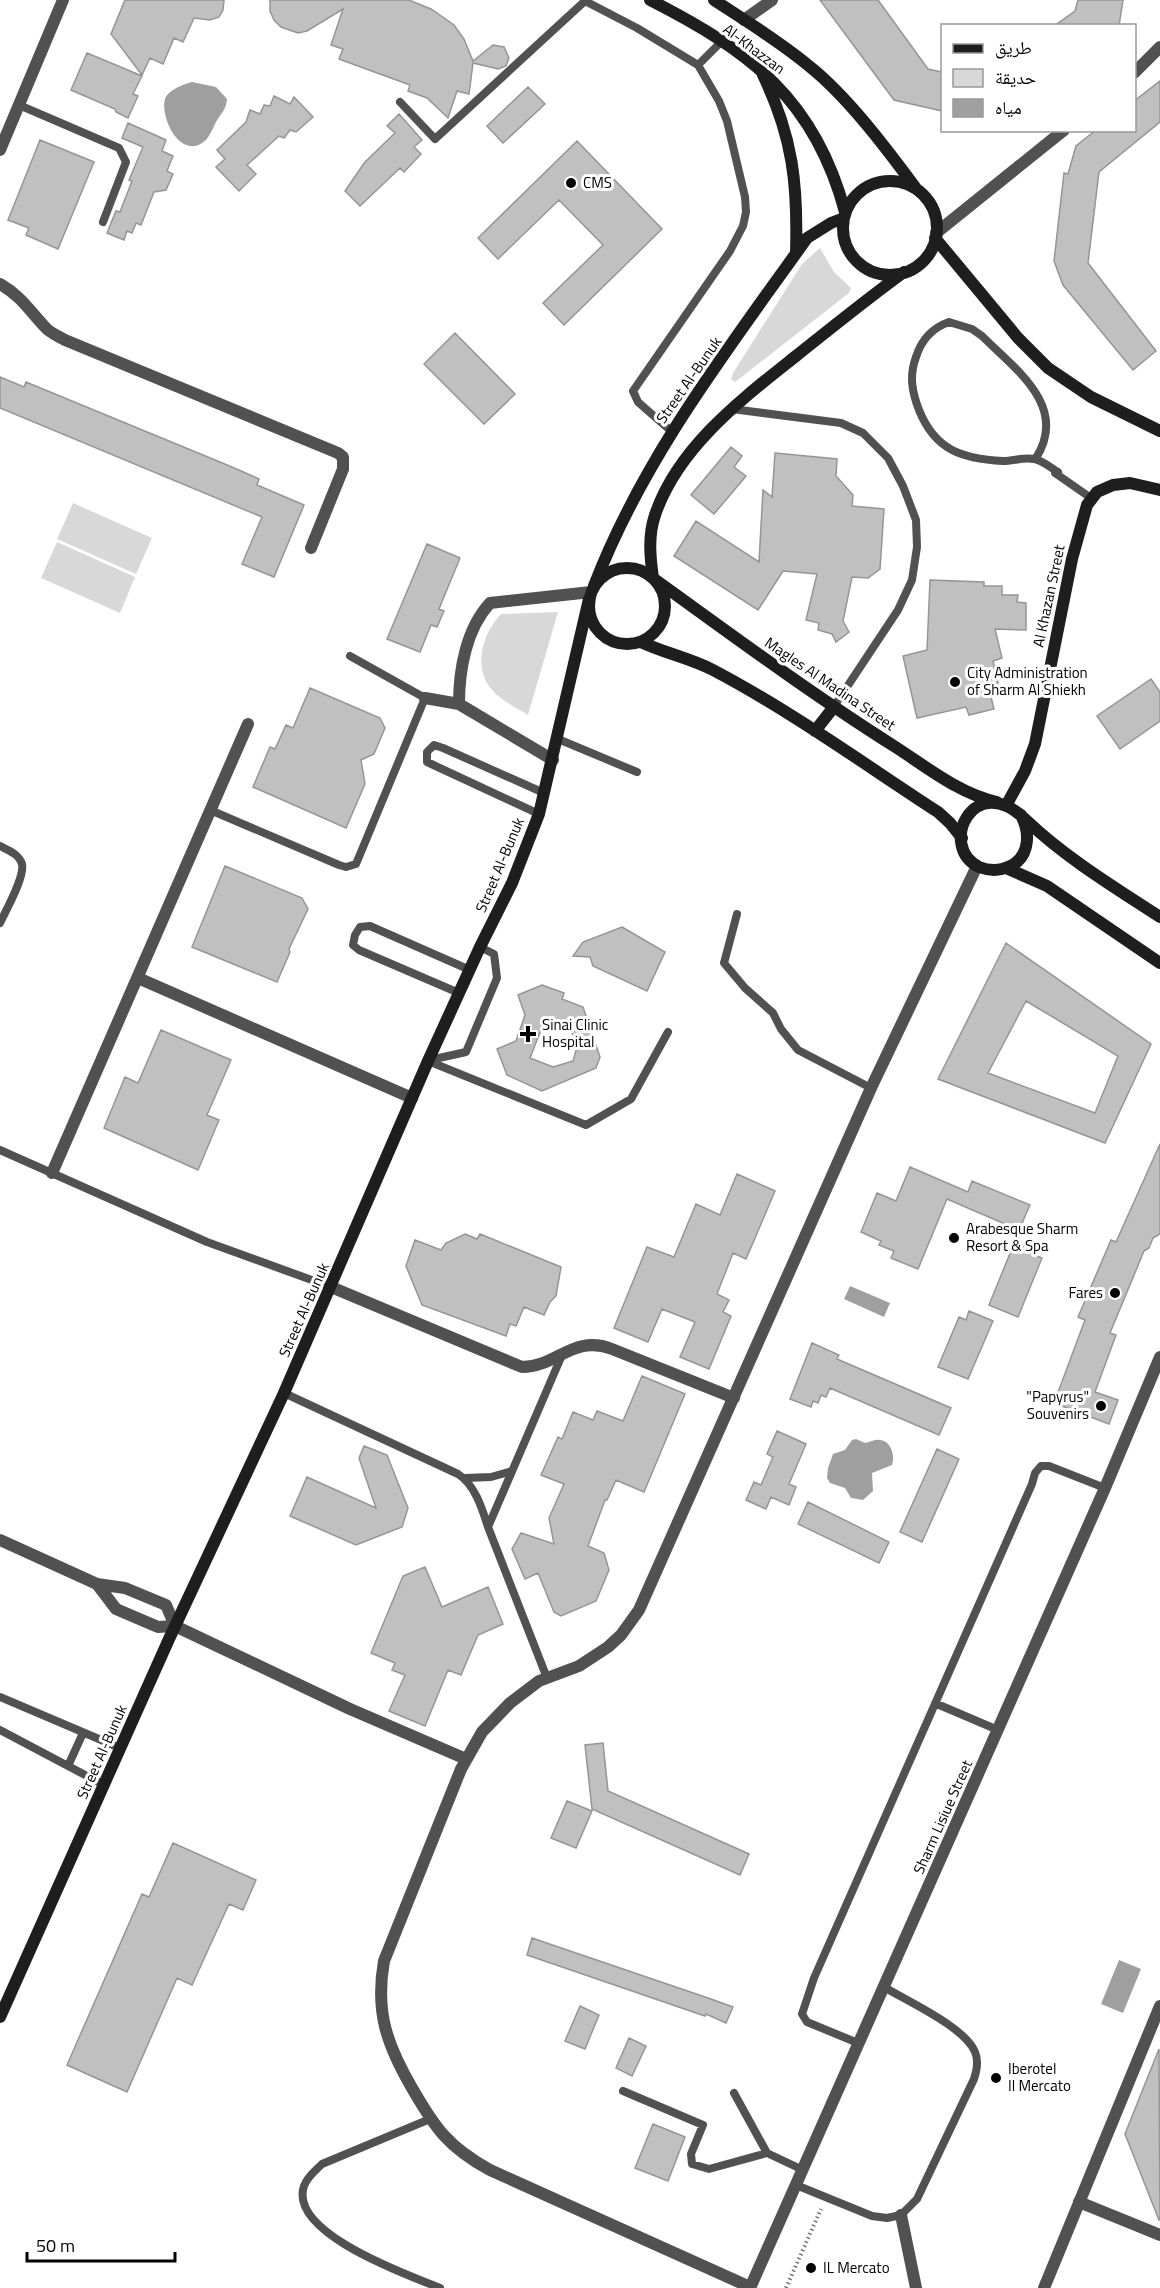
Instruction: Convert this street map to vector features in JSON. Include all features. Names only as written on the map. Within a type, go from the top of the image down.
[{"type":"main road","name":"Al-Khazzan","points":[[650,0],[679,15],[759,68],[798,109],[814,132],[838,184],[844,215]]},
{"type":"main road","name":"Al-Khazzan","points":[[714,0],[811,67],[881,143],[915,188]]},
{"type":"main road","points":[[759,68],[780,116],[794,168],[796,254]]},
{"type":"main road","points":[[653,578],[642,570],[620,568],[601,578],[592,593],[592,622],[607,639],[629,644],[641,642],[651,636],[663,618],[664,597],[653,578],[650,558],[651,533],[660,501],[695,448],[731,409],[840,320],[925,258],[936,236],[936,220],[932,208],[915,188],[903,182],[889,180],[875,183],[862,189],[852,199],[844,215],[844,239],[854,258],[864,267],[876,273],[890,275],[904,272]]},
{"type":"main road","name":"Street Al-Bunuk","points":[[0,2017],[175,1626],[284,1393],[428,1061],[512,883],[537,820],[592,593],[629,509],[672,431],[807,238],[844,215]]},
{"type":"main road","points":[[936,236],[1018,338],[1048,368],[1091,397],[1160,431]]},
{"type":"main road","points":[[1091,498],[1105,488],[1121,483],[1160,490]]},
{"type":"main road","name":"Al Khazan Street","points":[[1002,803],[1025,771],[1035,744],[1072,559],[1083,512],[1091,498]]},
{"type":"main road","name":"Magles Al Madina Street","points":[[653,578],[832,708],[948,781],[973,794],[1002,803]]},
{"type":"main road","points":[[641,642],[656,650],[712,670],[815,731],[938,812],[962,838]]},
{"type":"main road","points":[[815,731],[832,708]]},
{"type":"main road","points":[[1021,815],[1028,833],[1025,852],[1017,862],[996,871],[977,866],[965,854],[961,829],[971,812],[978,806],[1002,803],[1021,815],[1075,861],[1160,917]]},
{"type":"main road","points":[[1006,868],[1047,886],[1160,963]]},
{"type":"street","points":[[1,147],[63,0]]},
{"type":"street","points":[[744,20],[772,0]]},
{"type":"street","points":[[1136,72],[1160,47]]},
{"type":"street","points":[[936,236],[1062,132]]},
{"type":"street","points":[[0,284],[14,292],[32,309],[46,329],[65,340],[343,457],[343,469],[311,548]]},
{"type":"street","points":[[459,704],[459,675],[478,616],[490,603],[592,593]]},
{"type":"street","points":[[425,698],[459,704],[553,760]]},
{"type":"street","points":[[52,1173],[248,723]]},
{"type":"street","points":[[750,2288],[490,2170],[457,2149],[442,2136],[430,2119],[390,2045],[381,2010],[384,1962],[466,1759],[483,1732],[496,1716],[524,1691],[547,1678],[594,1658],[621,1635],[639,1610],[871,1088],[977,866]]},
{"type":"street","points":[[138,978],[412,1098]]},
{"type":"street","points":[[331,1287],[513,1364],[532,1367],[585,1345],[603,1346],[734,1398]]},
{"type":"street","name":"Sharm Lisiue Street","points":[[750,2288],[1105,1488],[1160,1357]]},
{"type":"street","points":[[0,1540],[97,1584],[125,1588],[166,1605],[175,1626]]},
{"type":"street","points":[[97,1584],[116,1610],[158,1627],[175,1626],[350,1709],[466,1759]]},
{"type":"street","points":[[1044,2288],[1160,2006]]},
{"type":"street","points":[[1079,2202],[1160,2235]]},
{"type":"street","points":[[902,2215],[916,2288]]},
{"type":"lane","points":[[400,102],[435,139],[585,1],[645,32],[698,65],[719,101],[727,121],[741,174],[746,212],[738,238],[730,251],[633,392],[638,402],[672,431]]},
{"type":"lane","points":[[698,65],[721,42]]},
{"type":"lane","points":[[19,105],[119,148],[126,162],[102,222]]},
{"type":"lane","points":[[1036,458],[1043,445],[1046,427],[1044,407],[1032,387],[972,329],[949,322],[933,330],[918,351],[911,375],[913,393],[929,432],[954,452],[971,457],[1003,461],[1036,458],[1091,498]]},
{"type":"lane","points":[[731,409],[841,423],[863,433],[888,458],[903,486],[916,520],[918,547],[912,580],[898,610],[832,708]]},
{"type":"lane","points":[[210,810],[339,865],[346,867],[356,864],[425,698],[350,656]]},
{"type":"lane","points":[[558,738],[637,772]]},
{"type":"lane","points":[[537,820],[427,762],[427,752],[434,745],[444,748],[544,793]]},
{"type":"lane","points":[[0,846],[14,852],[22,864],[21,876],[0,923]]},
{"type":"lane","points":[[737,914],[724,963],[745,988],[773,1012],[781,1029],[798,1050],[871,1088]]},
{"type":"lane","points":[[459,993],[359,950],[353,945],[355,935],[360,927],[370,926],[470,970]]},
{"type":"lane","points":[[428,1061],[466,1052],[497,978],[494,954],[480,947]]},
{"type":"lane","points":[[428,1061],[586,1125],[631,1099],[668,1032]]},
{"type":"lane","points":[[0,1150],[207,1242],[331,1287]]},
{"type":"lane","points":[[488,1527],[563,1353]]},
{"type":"lane","points":[[284,1393],[465,1478],[491,1477],[512,1471]]},
{"type":"lane","points":[[858,2043],[807,2022],[802,2014],[814,1978],[937,1704],[1026,1499],[1035,1473],[1041,1466],[1050,1466],[1105,1488]]},
{"type":"lane","points":[[465,1478],[480,1505],[547,1678]]},
{"type":"lane","points":[[0,1698],[120,1749]]},
{"type":"lane","points":[[937,1704],[998,1730]]},
{"type":"lane","points":[[0,1730],[104,1785]]},
{"type":"lane","points":[[68,1766],[83,1733]]},
{"type":"lane","points":[[796,2185],[872,2217],[887,2218],[902,2215],[917,2199],[974,2079],[978,2066],[969,2042],[956,2029],[884,1987]]},
{"type":"lane","points":[[623,2091],[703,2125],[691,2154],[692,2164],[709,2169],[767,2154]]},
{"type":"lane","points":[[734,2093],[767,2154],[803,2170]]},
{"type":"lane","points":[[430,2119],[321,2164],[303,2188],[306,2211],[322,2227],[351,2249],[376,2262],[440,2288]]},
{"type":"path","points":[[786,2288],[826,2198]]},
{"type":"green space","points":[[820,248],[834,272],[851,288],[849,293],[735,382],[731,379],[733,373],[802,264]]},
{"type":"green space","points":[[73,503],[152,538],[136,574],[57,539]]},
{"type":"green space","points":[[57,542],[135,577],[120,613],[41,578]]},
{"type":"green space","points":[[558,612],[528,715],[493,691],[483,672],[482,651],[489,631],[501,614]]},
{"type":"water","points":[[192,82],[216,87],[227,99],[224,110],[208,137],[202,143],[194,146],[186,145],[173,133],[168,125],[164,107],[169,93]]},
{"type":"water","points":[[850,1286],[890,1303],[884,1317],[844,1299]]},
{"type":"water","points":[[856,1439],[865,1443],[875,1440],[884,1441],[888,1443],[893,1456],[892,1465],[872,1473],[873,1491],[863,1500],[851,1498],[845,1488],[830,1483],[827,1478],[833,1454],[845,1450],[852,1440]]},
{"type":"water","points":[[1119,1960],[1141,1969],[1123,2013],[1101,2004]]},
{"type":"building","points":[[125,0],[224,0],[223,10],[219,17],[210,20],[194,18],[183,42],[174,38],[163,64],[150,58],[142,75],[111,34]]},
{"type":"building","points":[[270,0],[409,0],[431,9],[454,25],[464,39],[473,61],[493,45],[504,47],[509,58],[506,66],[498,69],[473,63],[469,94],[457,91],[448,118],[427,98],[408,91],[410,85],[339,59],[343,49],[331,45],[343,9],[307,31],[298,33],[281,27],[274,20],[270,11]]},
{"type":"building","points":[[820,0],[878,0],[928,69],[941,72],[941,111],[894,100]]},
{"type":"building","points":[[1078,0],[1123,0],[1119,24],[1057,24],[1075,11]]},
{"type":"building","points":[[87,53],[142,76],[133,94],[138,96],[128,118],[116,112],[115,109],[71,90]]},
{"type":"building","points":[[1160,81],[1160,122],[1099,172],[1088,263],[1156,351],[1133,370],[1063,285],[1054,261],[1064,173],[1068,174],[1076,146],[1094,132],[1136,132],[1136,99]]},
{"type":"building","points":[[528,87],[545,104],[503,143],[487,126]]},
{"type":"building","points":[[274,96],[290,104],[294,97],[313,117],[296,132],[290,130],[284,138],[279,136],[247,165],[256,174],[239,191],[216,167],[225,159],[217,150],[246,122],[250,110],[260,114],[264,105],[270,106]]},
{"type":"building","points":[[399,114],[422,140],[414,147],[421,154],[404,172],[400,168],[360,206],[345,191],[365,162],[395,133],[387,126]]},
{"type":"building","points":[[128,123],[166,140],[162,151],[173,156],[167,171],[173,174],[166,190],[154,192],[141,225],[136,223],[132,233],[127,231],[124,240],[107,233],[116,211],[120,212],[132,181],[129,180],[143,147],[122,138]]},
{"type":"building","points":[[40,140],[94,162],[58,249],[26,235],[29,228],[8,220]]},
{"type":"building","points":[[577,141],[662,229],[564,325],[543,303],[603,245],[559,200],[498,259],[478,238]]},
{"type":"building","points":[[455,333],[515,394],[484,424],[424,364]]},
{"type":"building","points":[[0,377],[24,387],[26,382],[232,467],[259,479],[257,485],[304,505],[274,577],[242,564],[262,517],[0,408]]},
{"type":"building","points":[[731,447],[742,456],[734,467],[746,476],[714,514],[691,495]]},
{"type":"building","points":[[775,453],[837,459],[836,476],[853,495],[852,506],[884,509],[880,569],[868,578],[852,577],[843,621],[849,632],[836,642],[832,634],[818,630],[819,623],[806,620],[817,574],[783,571],[758,610],[674,556],[696,521],[759,562],[763,490],[772,497]]},
{"type":"building","points":[[427,544],[460,558],[439,609],[444,611],[437,627],[431,625],[420,652],[387,639]]},
{"type":"building","points":[[930,580],[984,582],[984,586],[1002,586],[1002,595],[1018,595],[1017,602],[1026,603],[1026,630],[995,629],[1002,658],[993,661],[998,683],[988,685],[994,709],[969,715],[966,707],[917,718],[903,656],[927,650]]},
{"type":"building","points":[[1151,679],[1160,692],[1160,721],[1120,749],[1097,716]]},
{"type":"building","points":[[310,688],[380,718],[385,728],[374,754],[361,760],[365,784],[346,828],[253,787],[270,747],[275,749],[286,725],[293,728]]},
{"type":"building","points":[[225,866],[302,898],[308,909],[289,949],[290,952],[277,982],[192,947]]},
{"type":"building","points":[[622,927],[665,952],[647,991],[593,966],[590,957],[573,956],[583,942]]},
{"type":"building","points":[[1006,943],[1151,1044],[1105,1143],[938,1079]],"holes":[[[1026,1001],[1118,1056],[1095,1113],[988,1073]]]},
{"type":"building","points":[[542,985],[564,993],[562,999],[583,1007],[600,1057],[596,1068],[542,1091],[507,1075],[497,1049],[516,1041],[525,1015],[518,995]],"holes":[[[546,1017],[568,1026],[578,1044],[573,1061],[553,1067],[530,1058]]]},
{"type":"building","points":[[161,1030],[231,1060],[207,1115],[219,1120],[198,1170],[104,1128],[125,1077],[138,1083]]},
{"type":"building","points":[[1160,1144],[1160,1234],[1153,1238],[1149,1248],[1144,1251],[1110,1333],[1116,1335],[1095,1392],[1118,1400],[1109,1424],[1054,1403],[1085,1320],[1078,1317],[1111,1240],[1116,1242]]},
{"type":"building","points":[[910,1167],[968,1192],[972,1181],[1030,1205],[1019,1230],[947,1199],[918,1269],[891,1258],[894,1251],[879,1245],[881,1241],[861,1232],[877,1193],[896,1201]]},
{"type":"building","points":[[737,1174],[775,1191],[746,1259],[733,1253],[717,1294],[729,1300],[723,1312],[731,1316],[709,1369],[680,1357],[695,1322],[662,1309],[648,1342],[614,1328],[647,1247],[674,1257],[696,1204],[720,1215]]},
{"type":"building","points":[[465,1234],[477,1239],[480,1234],[561,1267],[556,1296],[550,1302],[544,1315],[524,1307],[516,1326],[510,1324],[506,1336],[422,1305],[406,1266],[415,1240],[441,1250],[446,1243]]},
{"type":"building","points":[[1015,1241],[1029,1246],[1027,1252],[1042,1258],[1018,1317],[989,1305]]},
{"type":"building","points":[[969,1311],[993,1321],[968,1379],[938,1367],[959,1317],[966,1320]]},
{"type":"building","points":[[812,1343],[839,1355],[837,1359],[951,1408],[939,1435],[830,1388],[826,1397],[821,1395],[818,1403],[813,1401],[811,1407],[790,1399]]},
{"type":"building","points":[[642,1376],[685,1394],[644,1492],[616,1480],[605,1500],[588,1546],[604,1553],[609,1570],[596,1601],[561,1616],[554,1612],[538,1573],[525,1579],[512,1549],[521,1533],[554,1544],[549,1518],[564,1484],[541,1475],[558,1437],[562,1439],[573,1412],[593,1420],[597,1411],[623,1421]]},
{"type":"building","points":[[777,1431],[806,1444],[789,1484],[796,1487],[789,1505],[771,1497],[766,1509],[746,1500],[754,1482],[761,1485],[773,1457],[767,1454]]},
{"type":"building","points":[[364,1446],[387,1455],[408,1508],[402,1527],[356,1545],[290,1516],[307,1477],[376,1508],[359,1458]]},
{"type":"building","points":[[937,1449],[959,1459],[922,1542],[900,1532]]},
{"type":"building","points":[[808,1502],[889,1542],[879,1563],[798,1524]]},
{"type":"building","points":[[425,1567],[442,1607],[488,1587],[503,1624],[478,1635],[461,1675],[448,1670],[425,1726],[389,1711],[405,1675],[392,1670],[395,1663],[371,1653],[403,1576]]},
{"type":"building","points":[[603,1743],[608,1791],[749,1854],[740,1875],[592,1809],[585,1745]]},
{"type":"building","points":[[567,1801],[592,1811],[576,1848],[551,1838]]},
{"type":"building","points":[[173,1843],[256,1880],[243,1910],[229,1904],[192,1985],[177,1978],[127,2092],[67,2065],[142,1894],[149,1897]]},
{"type":"building","points":[[532,1938],[733,2007],[726,2023],[706,2014],[705,2016],[527,1955]]},
{"type":"building","points":[[580,2006],[599,2015],[585,2049],[565,2041]]},
{"type":"building","points":[[629,2038],[646,2046],[632,2076],[616,2068]]},
{"type":"building","points":[[1159,2049],[1160,2220],[1125,2134]]},
{"type":"building","points":[[653,2124],[685,2137],[668,2181],[635,2168]]},
{"type":"place","name":"CMS","points":[[571,183]]},
{"type":"place","name":"City Administration of Sharm Al Shiekh","points":[[955,682]]},
{"type":"place","name":"Sinai Clinic Hospital","points":[[528,1034]]},
{"type":"place","name":"Arabesque Sharm Resort & Spa","points":[[954,1238]]},
{"type":"place","name":"Fares","points":[[1115,1293]]},
{"type":"place","name":"\"Papyrus\" Souvenirs","points":[[1101,1406]]},
{"type":"place","name":"Iberotel Il Mercato","points":[[996,2078]]},
{"type":"place","name":"IL Mercato","points":[[811,2268]]}]
